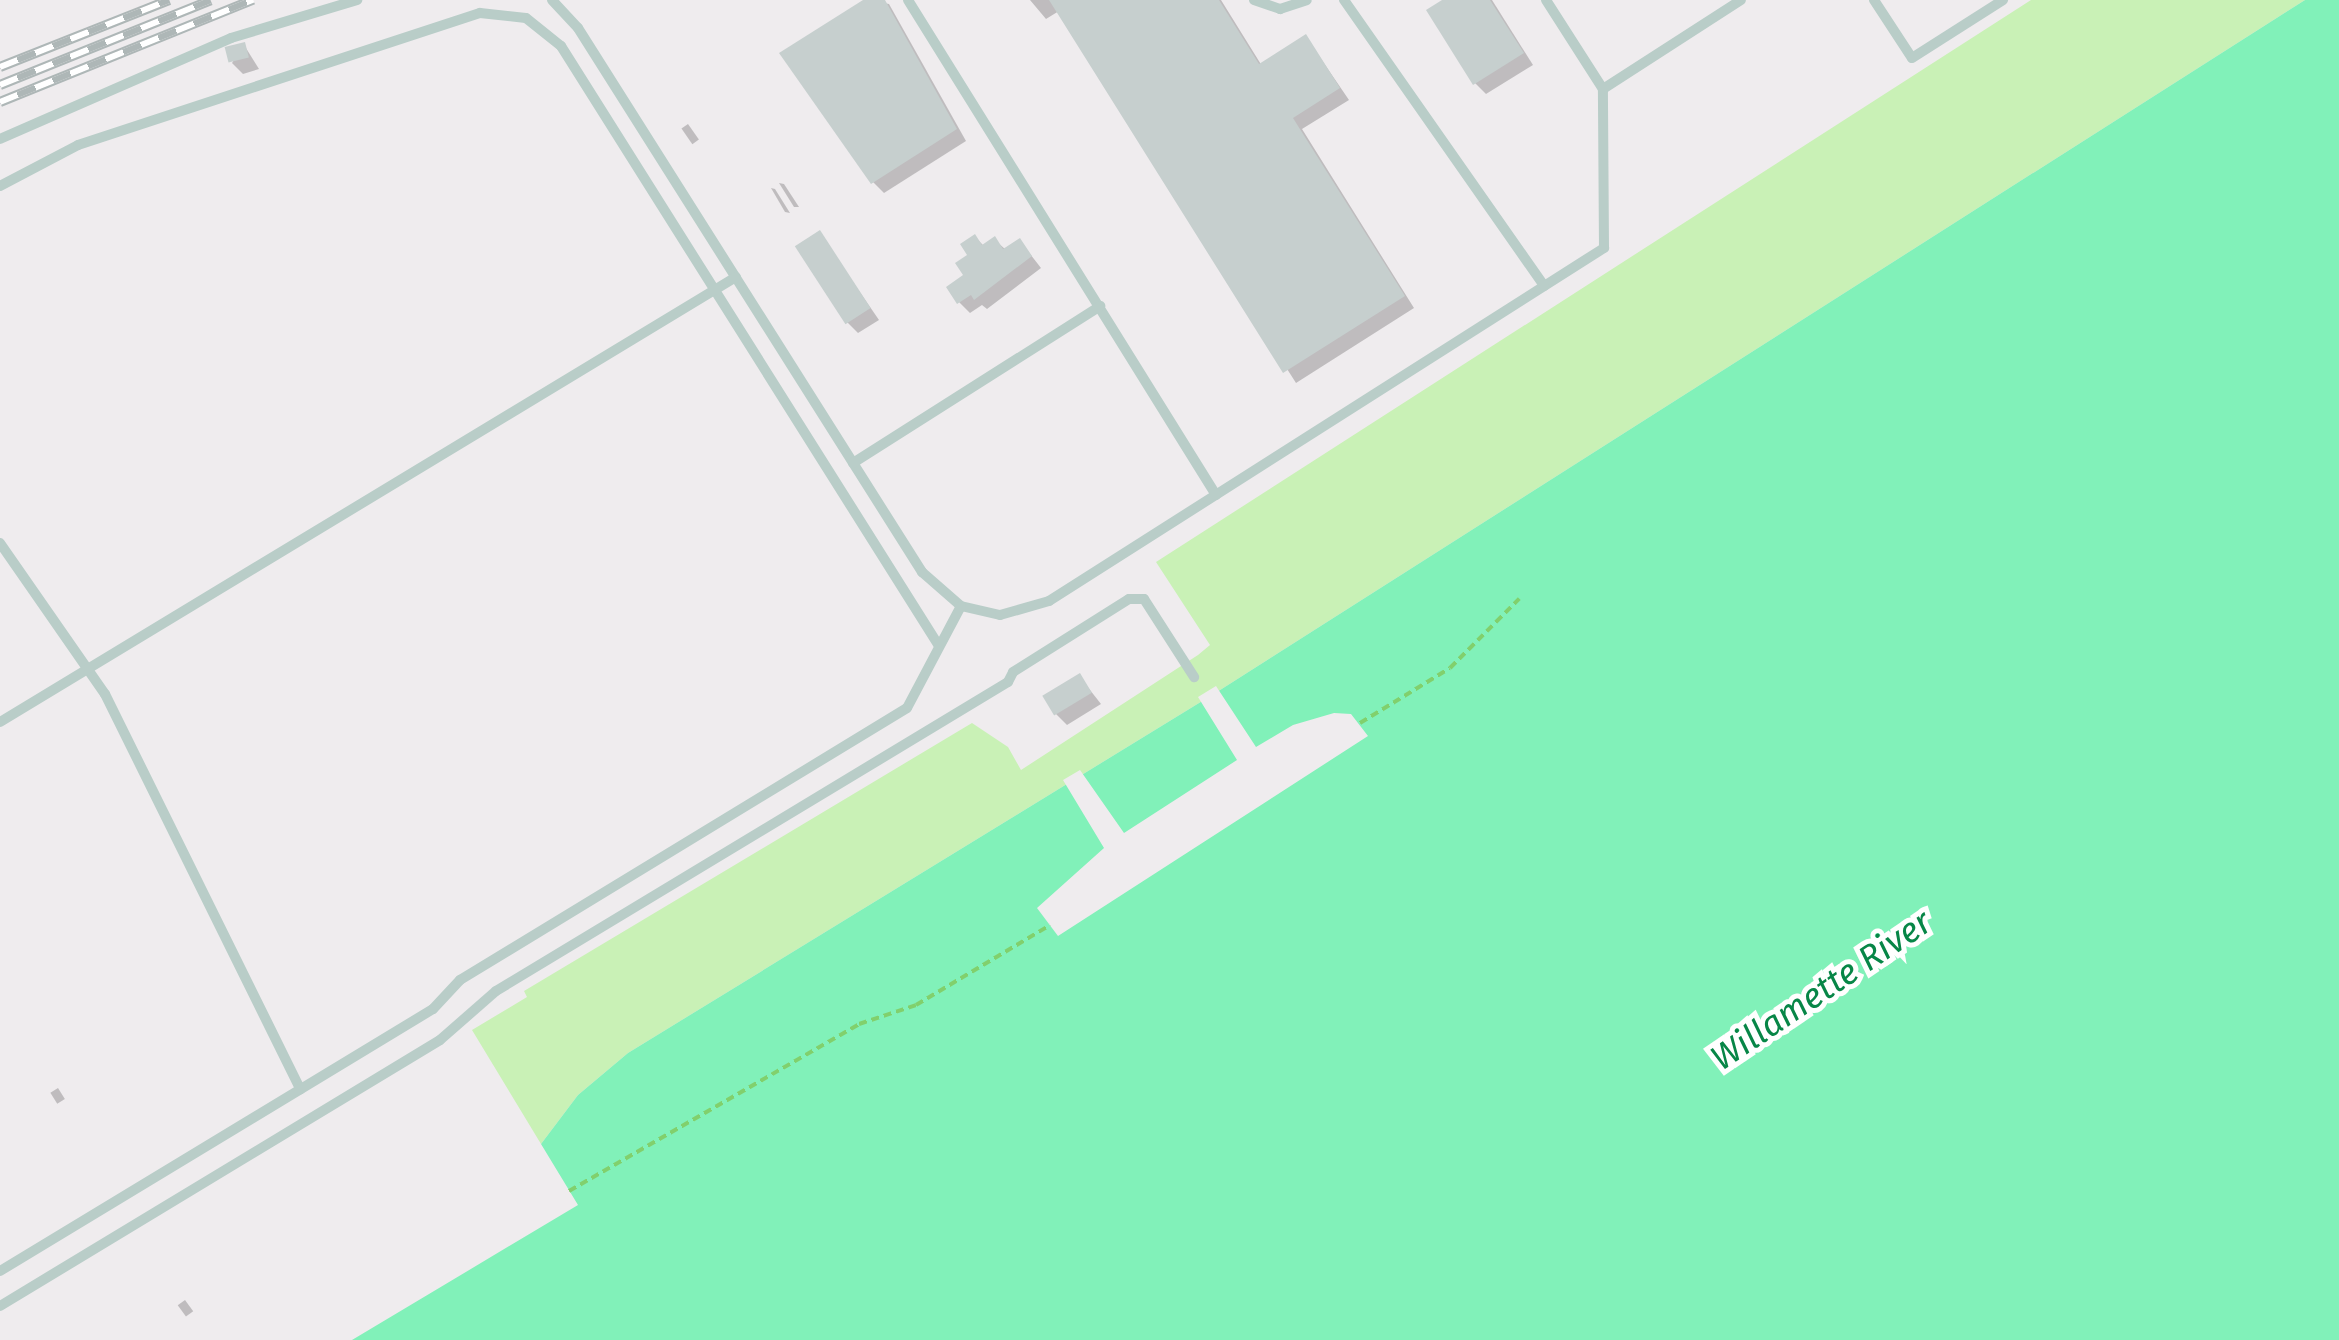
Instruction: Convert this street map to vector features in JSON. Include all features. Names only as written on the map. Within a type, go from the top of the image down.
[{"type":"lane","points":[[0,139],[231,38],[357,0]]},
{"type":"lane","points":[[552,0],[578,28],[922,572],[961,606],[1000,615],[1034,609],[1604,248],[1603,89],[1546,0]]},
{"type":"lane","points":[[908,0],[1216,495]]},
{"type":"lane","points":[[1254,0],[1280,9],[1307,0]]},
{"type":"lane","points":[[1344,0],[1544,286]]},
{"type":"lane","points":[[1603,89],[1741,0]]},
{"type":"lane","points":[[1874,0],[1912,58],[2003,0]]},
{"type":"lane","points":[[0,186],[78,144],[480,13],[506,12],[546,29],[562,46],[939,646]]},
{"type":"lane","points":[[0,722],[736,277]]},
{"type":"lane","points":[[854,462],[1100,306]]},
{"type":"lane","points":[[0,543],[90,668],[300,1089]]},
{"type":"lane","points":[[0,1306],[440,1040],[496,990],[1008,682],[1013,672],[1129,599],[1144,598],[1194,677]]},
{"type":"lane","points":[[0,1271],[433,1009],[460,980],[906,708],[961,606]]},
{"type":"path","points":[[1360,723],[1450,668],[1519,600]]},
{"type":"path","points":[[570,1191],[859,1024],[916,1005],[1050,925]]},
{"type":"shaded area","points":[[2031,0],[2305,0],[1217,692],[628,1053],[578,1095],[541,1144],[472,1030],[527,997],[524,991],[972,723],[1008,747],[1021,770],[1198,655],[1210,645],[1156,562]]},
{"type":"water","name":"Willamette River","points":[[2305,0],[2339,0],[2339,1340],[352,1340],[578,1205],[541,1144],[578,1095],[628,1053],[1217,692]]},
{"type":"pier","points":[[1216,686],[1256,747],[1293,725],[1334,713],[1351,714],[1368,736],[1058,936],[1037,908],[1104,848],[1063,780],[1080,770],[1124,833],[1237,760],[1198,697]]},
{"type":"building","points":[[863,0],[885,0],[957,129],[871,184],[779,53]]},
{"type":"building","points":[[1049,0],[1219,0],[1259,64],[1306,34],[1340,88],[1293,118],[1405,296],[1283,373]]},
{"type":"building","points":[[1442,0],[1490,0],[1524,53],[1473,85],[1426,10]]},
{"type":"building","points":[[245,42],[249,58],[228,63],[225,47]]},
{"type":"building","points":[[820,230],[871,308],[845,324],[795,246]]},
{"type":"building","points":[[975,234],[982,245],[995,236],[1003,249],[1020,238],[1032,256],[974,300],[971,295],[957,304],[946,287],[963,275],[955,263],[967,255],[960,244]]},
{"type":"building","points":[[1080,673],[1092,693],[1054,715],[1042,696]]},
{"type":"railway","points":[[0,67],[169,0]]},
{"type":"railway","points":[[0,85],[211,0]]},
{"type":"railway","points":[[0,102],[253,0]]}]
